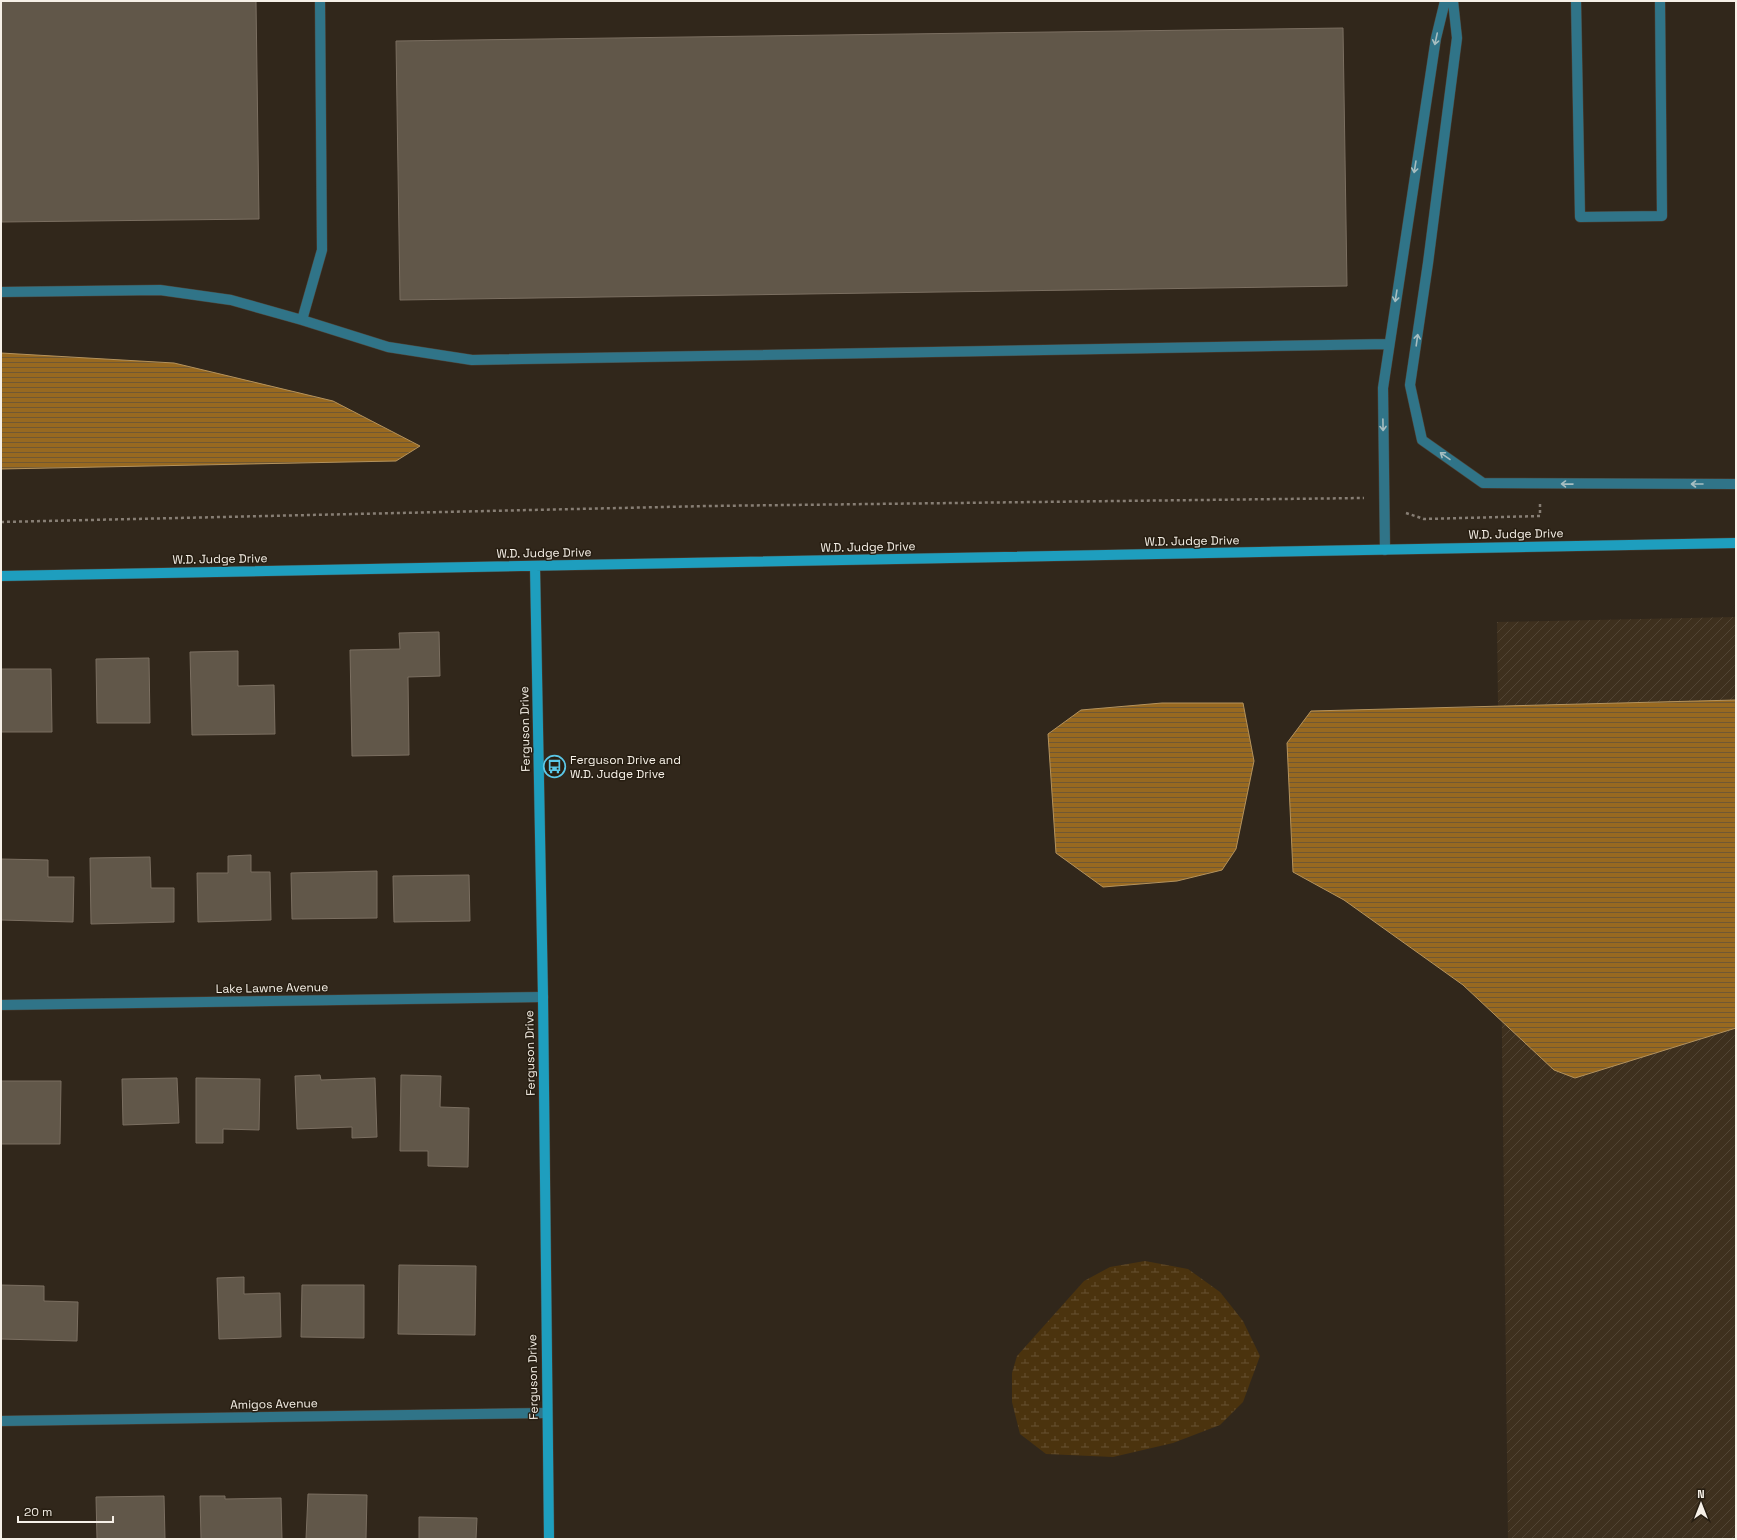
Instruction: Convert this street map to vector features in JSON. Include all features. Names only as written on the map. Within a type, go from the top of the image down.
[{"type":"street","points":[[302,320],[322,250],[320,1]]},
{"type":"street","points":[[1385,550],[1382,388],[1436,38],[1446,1]]},
{"type":"street","points":[[1453,1],[1457,38],[1428,263],[1410,385],[1422,440],[1483,483],[1736,484]]},
{"type":"street","points":[[1576,1],[1580,217],[1662,216],[1660,1]]},
{"type":"street","points":[[1,292],[160,290],[231,300],[302,320],[388,347],[472,360],[1389,344]]},
{"type":"street","name":"W.D. Judge Drive","points":[[1,576],[1736,543]]},
{"type":"street","name":"Ferguson Drive","points":[[535,566],[543,997],[549,1539]]},
{"type":"street","name":"Lake Lawne Avenue","points":[[1,1005],[543,997]]},
{"type":"street","name":"Amigos Avenue","points":[[1,1421],[547,1413]]},
{"type":"path","points":[[1,522],[708,506],[1361,497]]},
{"type":"path","points":[[1424,519],[1540,516],[1540,502]]},
{"type":"shaded area","points":[[1,353],[174,363],[333,401],[420,446],[396,461],[1,469]]},
{"type":"shaded area","points":[[1736,617],[1736,1539],[1508,1539],[1497,622]]},
{"type":"shaded area","points":[[1736,700],[1736,1028],[1575,1078],[1554,1070],[1463,985],[1344,900],[1293,872],[1287,743],[1311,711]]},
{"type":"shaded area","points":[[1162,703],[1243,703],[1254,761],[1236,849],[1222,870],[1177,881],[1103,887],[1056,853],[1048,734],[1081,710]]},
{"type":"green space","points":[[1145,1261],[1188,1269],[1220,1292],[1243,1321],[1260,1356],[1243,1402],[1220,1425],[1173,1443],[1113,1457],[1046,1454],[1020,1434],[1012,1402],[1012,1373],[1017,1356],[1084,1281],[1110,1267]]},
{"type":"building","points":[[1,1],[256,1],[259,219],[2,222]]},
{"type":"building","points":[[1343,28],[1347,286],[400,300],[396,41]]},
{"type":"building","points":[[439,632],[440,676],[408,677],[409,755],[352,756],[350,650],[400,649],[399,633]]},
{"type":"building","points":[[238,651],[238,686],[274,685],[275,734],[192,735],[190,652]]},
{"type":"building","points":[[149,658],[150,723],[97,723],[96,659]]},
{"type":"building","points":[[1,669],[51,669],[52,732],[1,732]]},
{"type":"building","points":[[251,855],[251,872],[270,872],[271,920],[198,922],[197,873],[228,873],[228,856]]},
{"type":"building","points":[[150,857],[151,888],[174,888],[174,922],[91,924],[90,858]]},
{"type":"building","points":[[1,859],[48,860],[48,877],[74,877],[73,922],[1,920]]},
{"type":"building","points":[[377,871],[377,918],[292,919],[291,873]]},
{"type":"building","points":[[469,875],[470,921],[394,922],[393,876]]},
{"type":"building","points":[[320,1075],[321,1080],[375,1078],[377,1137],[352,1138],[352,1127],[297,1129],[295,1076]]},
{"type":"building","points":[[401,1075],[441,1076],[440,1107],[469,1108],[468,1167],[428,1166],[428,1151],[400,1151]]},
{"type":"building","points":[[177,1078],[179,1123],[123,1125],[122,1079]]},
{"type":"building","points":[[196,1078],[260,1079],[259,1130],[223,1129],[223,1143],[196,1143]]},
{"type":"building","points":[[1,1081],[61,1081],[60,1144],[1,1144]]},
{"type":"building","points":[[399,1265],[476,1266],[475,1335],[398,1334]]},
{"type":"building","points":[[244,1277],[244,1294],[280,1293],[281,1337],[219,1339],[217,1278]]},
{"type":"building","points":[[1,1285],[44,1286],[44,1301],[78,1302],[77,1341],[1,1339]]},
{"type":"building","points":[[302,1285],[364,1285],[364,1338],[301,1337]]},
{"type":"building","points":[[308,1494],[367,1495],[366,1539],[306,1539]]},
{"type":"building","points":[[164,1496],[165,1539],[97,1539],[96,1497]]},
{"type":"building","points":[[200,1496],[225,1496],[225,1499],[281,1498],[282,1539],[201,1539]]},
{"type":"building","points":[[419,1517],[477,1518],[476,1539],[419,1539]]},
{"type":"place","name":"Ferguson Drive and W.D. Judge Drive","points":[[554,767]]}]
